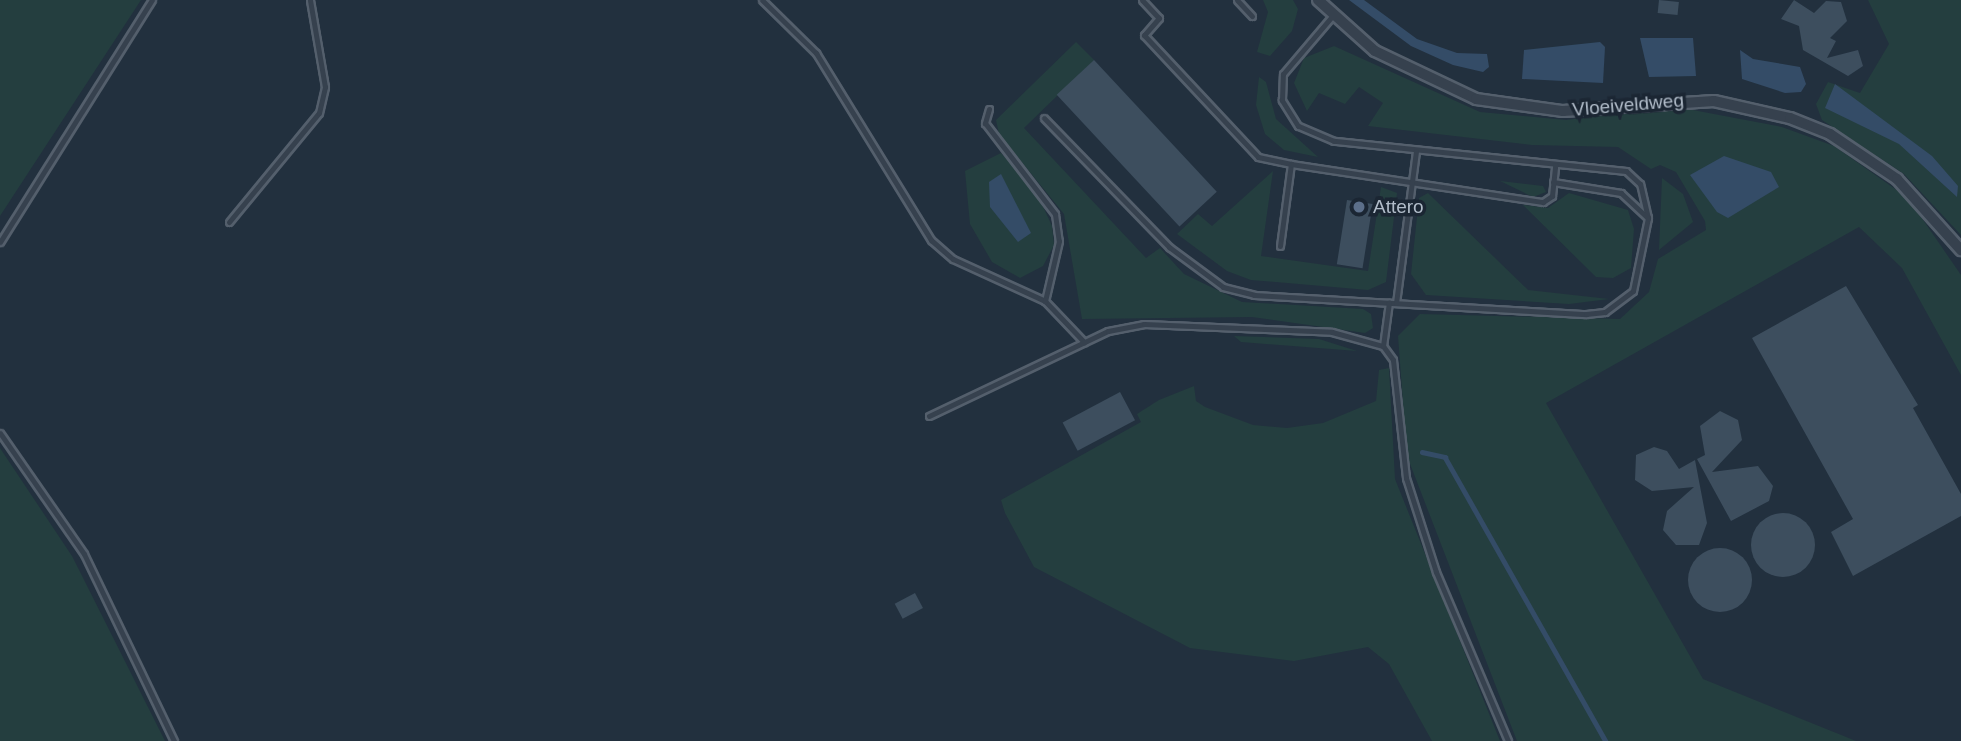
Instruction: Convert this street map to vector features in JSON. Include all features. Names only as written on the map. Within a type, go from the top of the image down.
[{"type":"street","name":"Vloeiveldweg","points":[[1318,0],[1333,16],[1422,78],[1476,99],[1563,111],[1714,101],[1790,118],[1830,134],[1897,179],[1961,250]]},
{"type":"lane","points":[[0,242],[152,0]]},
{"type":"lane","points":[[229,222],[319,113],[325,87],[310,0]]},
{"type":"lane","points":[[762,0],[816,53],[931,240],[953,259],[1045,302],[1084,342]]},
{"type":"lane","points":[[1142,0],[1159,18],[1144,35],[1258,158],[1543,202],[1552,196],[1555,165]]},
{"type":"lane","points":[[1237,0],[1251,16]]},
{"type":"lane","points":[[1044,118],[1169,247],[1223,287],[1254,295],[1605,312],[1633,291],[1641,275],[1648,219],[1640,184],[1626,171],[1416,151],[1313,136],[1287,113],[1283,75],[1333,16]]},
{"type":"lane","points":[[989,109],[985,123],[1055,214],[1059,241],[1045,302]]},
{"type":"lane","points":[[1396,303],[1416,151]]},
{"type":"lane","points":[[1280,246],[1292,164]]},
{"type":"lane","points":[[1553,183],[1621,192],[1648,219]]},
{"type":"lane","points":[[1389,302],[1383,345],[1393,360],[1406,478],[1436,572],[1508,741]]},
{"type":"lane","points":[[929,416],[1084,342],[1144,324],[1237,325],[1332,332],[1383,345]]},
{"type":"lane","points":[[0,433],[91,566],[174,741]]},
{"type":"green space","points":[[0,0],[141,0],[0,216]]},
{"type":"green space","points":[[1263,0],[1293,0],[1298,9],[1292,31],[1270,56],[1257,52],[1268,12]]},
{"type":"green space","points":[[1868,0],[1961,0],[1961,235],[1904,174],[1822,120],[1816,104],[1828,82],[1860,93],[1889,44]]},
{"type":"green space","points":[[1076,42],[1094,60],[1024,128],[1146,258],[1160,248],[1184,274],[1242,302],[1363,309],[1371,314],[1373,328],[1365,333],[1252,317],[1082,319],[1064,214],[999,134],[996,120]]},
{"type":"green space","points":[[1334,46],[1480,112],[1566,120],[1677,107],[1782,127],[1834,146],[1908,198],[1961,275],[1961,375],[1902,268],[1859,227],[1546,403],[1703,679],[1856,741],[1517,741],[1407,456],[1398,336],[1420,314],[1620,319],[1649,292],[1658,259],[1706,230],[1705,221],[1676,172],[1660,165],[1651,169],[1618,147],[1532,145],[1368,126],[1383,103],[1359,87],[1345,104],[1319,93],[1307,111],[1294,83],[1304,58]]},
{"type":"green space","points":[[1259,77],[1266,82],[1276,119],[1318,157],[1284,150],[1265,134],[1256,105]]},
{"type":"green space","points":[[1001,153],[1035,189],[1052,226],[1054,245],[1043,266],[1020,278],[992,262],[970,224],[965,171]]},
{"type":"green space","points":[[1273,171],[1261,256],[1368,271],[1381,187],[1397,193],[1386,282],[1368,290],[1251,280],[1227,271],[1177,234],[1198,214],[1212,226]]},
{"type":"green space","points":[[1662,178],[1683,194],[1693,222],[1659,250]]},
{"type":"green space","points":[[1500,181],[1543,186],[1546,192],[1533,197]]},
{"type":"green space","points":[[1428,193],[1528,290],[1609,299],[1569,304],[1426,295],[1411,274],[1419,198]]},
{"type":"green space","points":[[1569,193],[1628,210],[1634,229],[1631,268],[1613,278],[1596,277],[1523,205],[1548,208]]},
{"type":"green space","points":[[1234,336],[1319,339],[1357,351],[1241,342]]},
{"type":"green space","points":[[1389,368],[1395,479],[1500,741],[1432,741],[1389,664],[1368,647],[1294,661],[1190,648],[1034,567],[1005,513],[1001,500],[1141,422],[1137,414],[1159,400],[1194,386],[1196,401],[1205,407],[1253,425],[1287,428],[1323,423],[1376,401],[1379,370]]},
{"type":"green space","points":[[0,448],[72,556],[165,741],[0,741]]},
{"type":"water","points":[[1349,0],[1364,0],[1417,39],[1457,53],[1487,54],[1489,67],[1483,72],[1453,65],[1411,46]]},
{"type":"water","points":[[1640,38],[1693,38],[1696,76],[1649,77]]},
{"type":"water","points":[[1600,42],[1605,47],[1603,83],[1522,79],[1524,50]]},
{"type":"water","points":[[1740,50],[1753,59],[1800,67],[1806,84],[1801,92],[1785,93],[1742,79]]},
{"type":"water","points":[[1835,84],[1932,156],[1958,186],[1957,197],[1899,144],[1825,108]]},
{"type":"water","points":[[1724,156],[1771,172],[1779,187],[1728,218],[1717,212],[1690,175]]},
{"type":"water","points":[[1001,174],[1031,233],[1018,242],[990,207],[989,182]]},
{"type":"building","points":[[1659,0],[1679,2],[1678,15],[1658,13]]},
{"type":"building","points":[[1794,0],[1814,13],[1826,1],[1841,2],[1847,21],[1830,38],[1836,41],[1827,58],[1858,50],[1863,66],[1848,76],[1803,50],[1799,26],[1781,19]]},
{"type":"building","points":[[1094,60],[1217,192],[1179,226],[1057,95]]},
{"type":"building","points":[[1347,200],[1373,204],[1363,268],[1337,264]]},
{"type":"building","points":[[1846,286],[1918,405],[1913,408],[1961,494],[1961,516],[1853,576],[1831,532],[1853,519],[1752,338]]},
{"type":"building","points":[[1120,392],[1135,420],[1078,451],[1063,423]]},
{"type":"building","points":[[1720,411],[1738,420],[1742,440],[1712,472],[1758,466],[1773,486],[1769,501],[1731,521],[1697,459],[1705,455],[1700,426]]},
{"type":"building","points":[[1654,447],[1667,451],[1679,469],[1695,460],[1707,523],[1699,545],[1676,545],[1663,530],[1667,511],[1694,487],[1652,491],[1635,480],[1636,455]]},
{"type":"building","points":[[1777,513],[1789,513],[1806,522],[1813,533],[1813,557],[1806,568],[1789,577],[1777,577],[1765,572],[1756,563],[1751,551],[1751,539],[1756,527],[1765,518]]},
{"type":"building","points":[[1714,548],[1726,548],[1743,557],[1750,568],[1750,592],[1743,603],[1726,612],[1714,612],[1702,607],[1693,598],[1688,586],[1688,574],[1693,562],[1702,553]]},
{"type":"building","points":[[915,593],[923,608],[903,619],[895,604]]},
{"type":"waterway","points":[[1422,452],[1445,457],[1606,741]]},
{"type":"place","name":"Attero","points":[[1359,207]]}]
